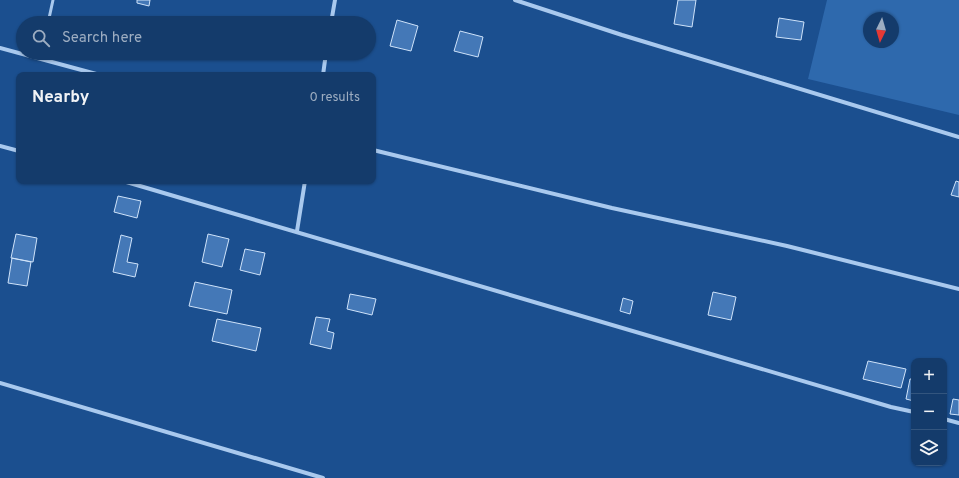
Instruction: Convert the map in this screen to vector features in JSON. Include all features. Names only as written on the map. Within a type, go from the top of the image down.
[{"type":"street","points":[[332,16],[335,0]]},
{"type":"street","points":[[515,0],[622,35],[959,137]]},
{"type":"street","points":[[0,48],[16,53]]},
{"type":"street","points":[[43,60],[89,72]]},
{"type":"street","points":[[323,72],[325,60]]},
{"type":"street","points":[[0,146],[16,150]]},
{"type":"street","points":[[376,151],[612,208],[787,246],[959,289]]},
{"type":"street","points":[[133,184],[891,407],[911,411]]},
{"type":"street","points":[[297,231],[305,184]]},
{"type":"street","points":[[0,384],[323,478]]},
{"type":"street","points":[[947,420],[959,423]]},
{"type":"lane","points":[[50,16],[53,0]]},
{"type":"shaded area","points":[[827,0],[959,0],[959,115],[808,79]]},
{"type":"building","points":[[137,0],[150,0],[149,6],[137,3]]},
{"type":"building","points":[[678,0],[696,0],[692,27],[674,24]]},
{"type":"building","points":[[779,18],[804,22],[801,40],[776,37]]},
{"type":"building","points":[[397,20],[418,26],[411,51],[390,46]]},
{"type":"building","points":[[460,31],[483,37],[478,57],[454,51]]},
{"type":"building","points":[[956,181],[959,182],[959,197],[951,195]]},
{"type":"building","points":[[118,196],[141,201],[137,218],[114,212]]},
{"type":"building","points":[[16,234],[37,238],[33,262],[11,258]]},
{"type":"building","points":[[208,234],[229,239],[222,267],[202,262]]},
{"type":"building","points":[[121,235],[132,238],[127,262],[138,264],[135,277],[113,272]]},
{"type":"building","points":[[245,249],[265,253],[260,275],[240,270]]},
{"type":"building","points":[[12,258],[31,262],[27,286],[8,283]]},
{"type":"building","points":[[195,282],[232,290],[227,314],[189,306]]},
{"type":"building","points":[[713,292],[736,297],[731,320],[708,315]]},
{"type":"building","points":[[350,294],[376,299],[372,315],[347,309]]},
{"type":"building","points":[[623,298],[633,301],[630,314],[620,311]]},
{"type":"building","points":[[316,317],[330,319],[327,331],[334,333],[331,349],[310,344]]},
{"type":"building","points":[[217,319],[261,328],[256,351],[212,341]]},
{"type":"building","points":[[868,361],[906,369],[901,388],[863,379]]},
{"type":"building","points":[[910,379],[911,379],[911,400],[906,399]]},
{"type":"building","points":[[953,399],[959,400],[959,415],[950,414]]}]
